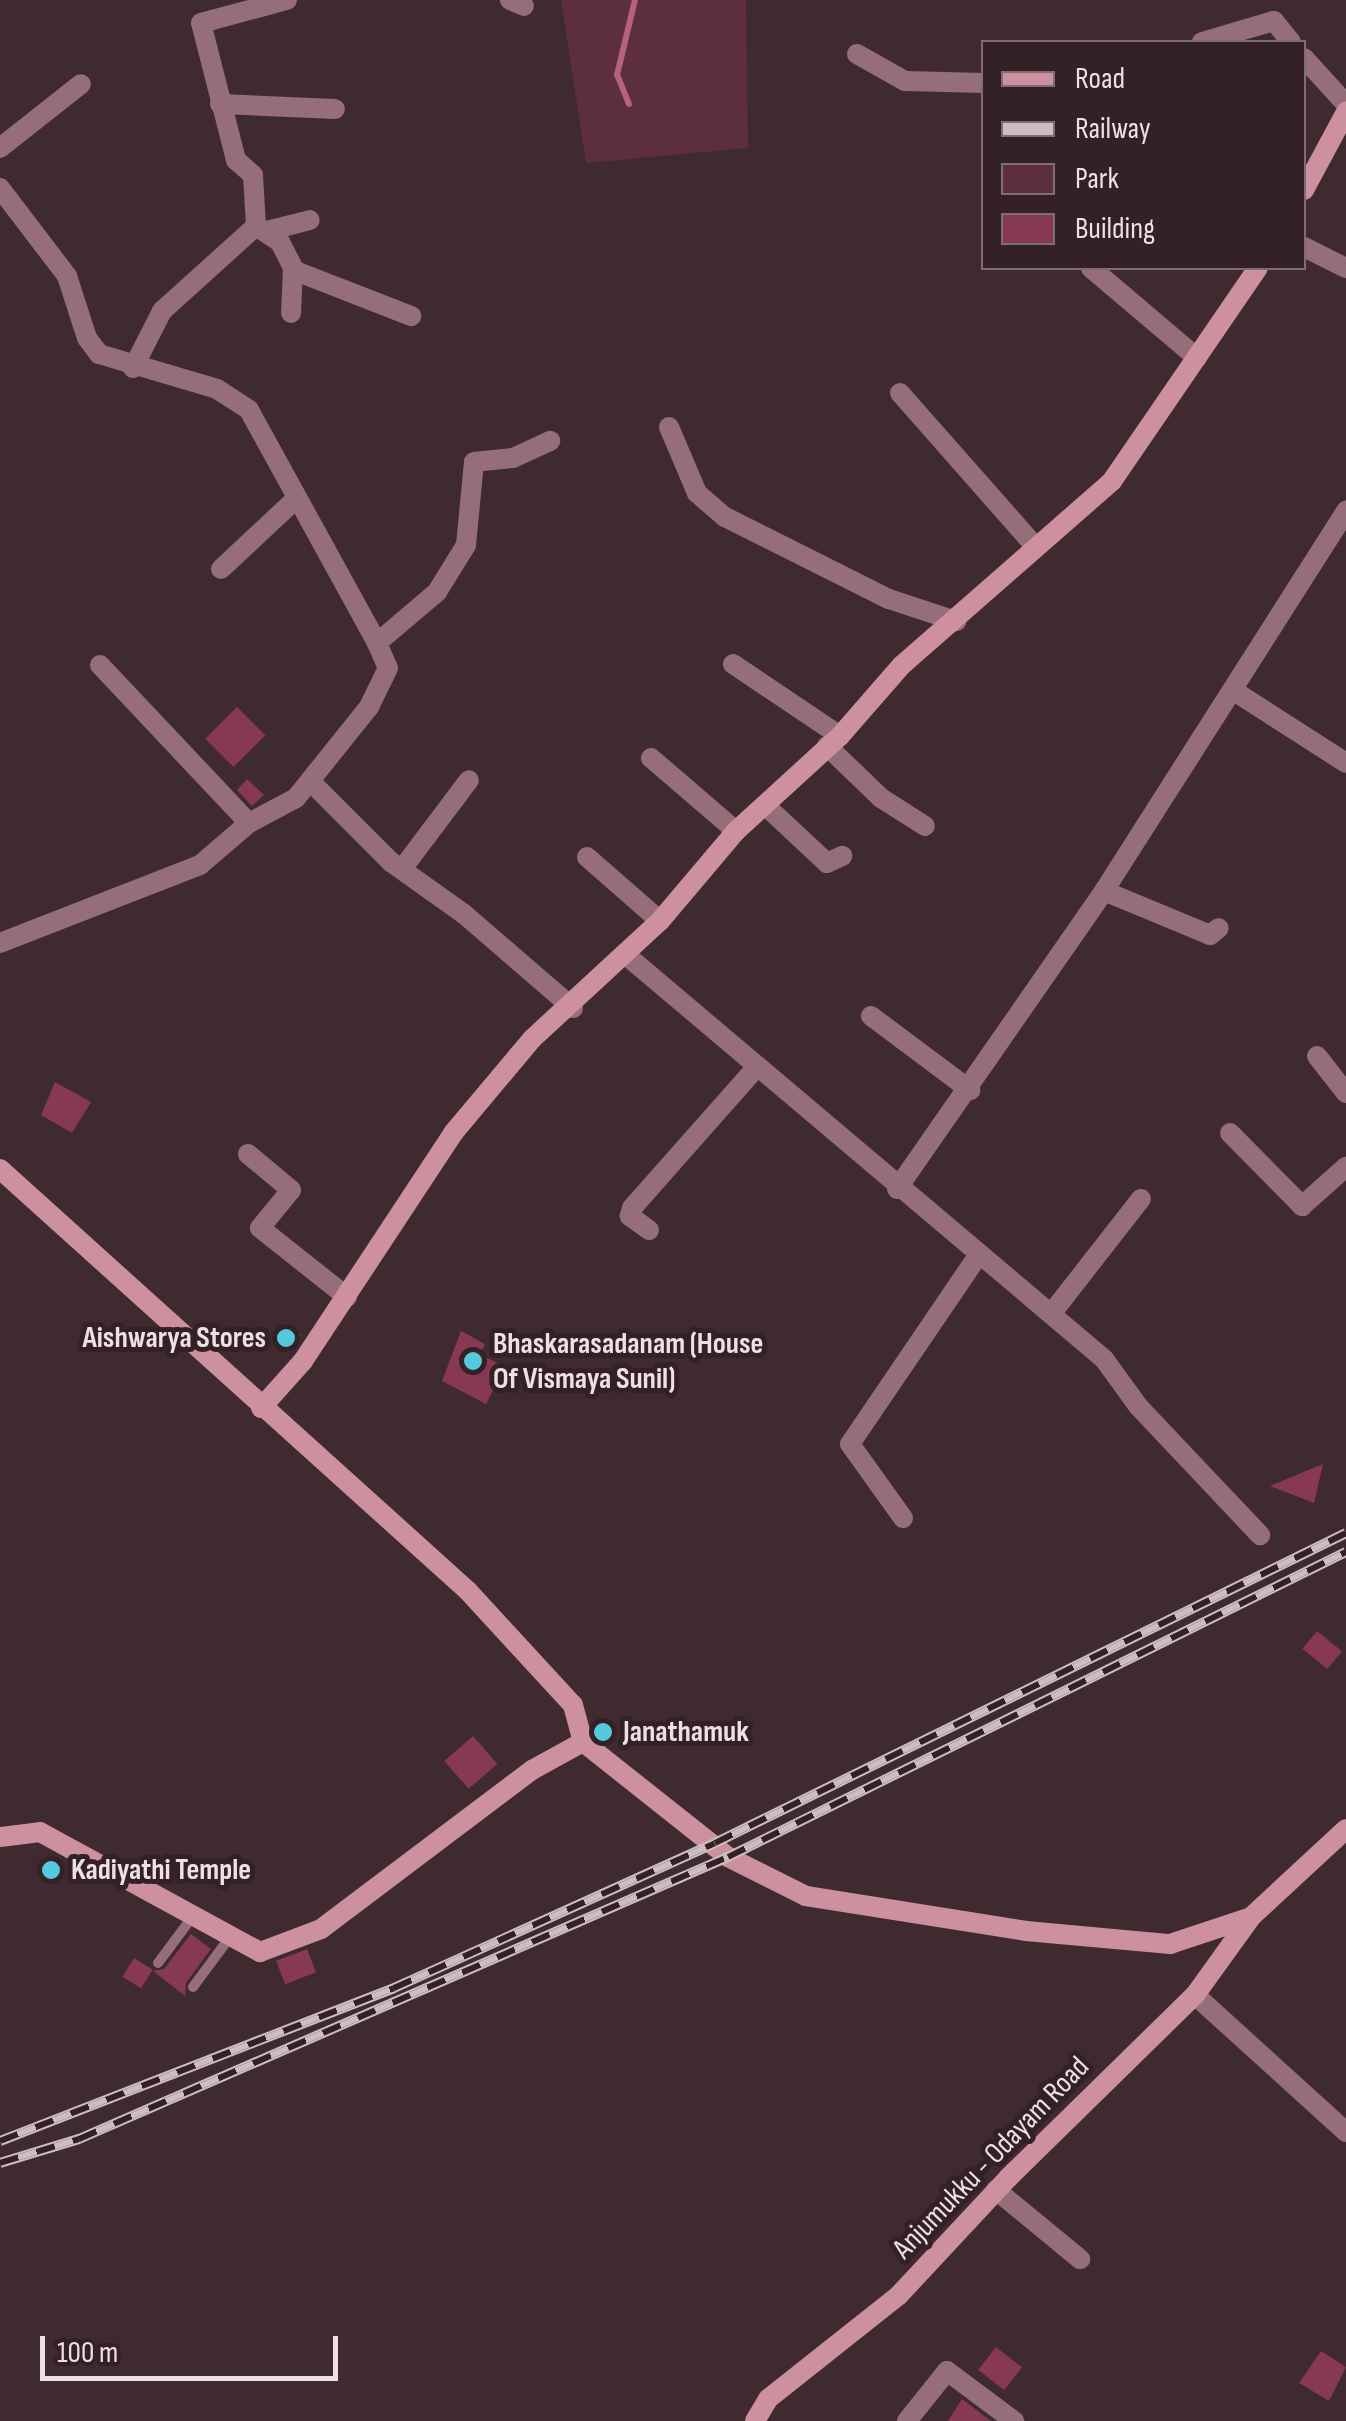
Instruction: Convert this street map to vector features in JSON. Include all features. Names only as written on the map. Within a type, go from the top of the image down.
[{"type":"main road","points":[[1306,186],[1346,112]]},
{"type":"main road","points":[[261,1408],[346,1297],[454,1132],[532,1040],[573,1008],[660,921],[736,831],[833,741],[902,665],[1112,481],[1257,270]]},
{"type":"main road","points":[[0,1169],[261,1408],[468,1590],[573,1705],[583,1742],[728,1856],[806,1896],[1026,1931],[1170,1944],[1251,1918],[1346,1829]]},
{"type":"main road","points":[[0,1837],[40,1832],[260,1952],[321,1929],[532,1770],[583,1742]]},
{"type":"main road","name":"Anjumukku - Odayam Road","points":[[755,2421],[768,2399],[899,2295],[996,2190],[1196,1996],[1251,1918]]},
{"type":"street","points":[[287,0],[202,23],[236,160],[253,175],[262,229],[293,270],[412,316]]},
{"type":"street","points":[[1209,40],[1274,21],[1290,40]]},
{"type":"street","points":[[856,54],[905,81],[981,83]]},
{"type":"street","points":[[1306,60],[1346,104]]},
{"type":"street","points":[[0,148],[81,84]]},
{"type":"street","points":[[220,104],[335,108]]},
{"type":"street","points":[[0,188],[67,276],[90,344],[106,359],[217,389],[248,410],[388,668],[369,707],[296,798],[249,823],[200,865],[0,943]]},
{"type":"street","points":[[133,368],[162,311],[262,229],[310,220]]},
{"type":"street","points":[[1306,249],[1346,268]]},
{"type":"street","points":[[291,313],[293,270]]},
{"type":"street","points":[[1093,270],[1197,358]]},
{"type":"street","points":[[900,393],[1036,546]]},
{"type":"street","points":[[669,428],[697,493],[725,518],[889,599],[956,621]]},
{"type":"street","points":[[377,643],[437,592],[466,545],[474,462],[512,458],[550,441]]},
{"type":"street","points":[[222,569],[298,498]]},
{"type":"street","points":[[898,1189],[1104,892],[1346,512]]},
{"type":"street","points":[[733,664],[833,741],[881,798],[924,826]]},
{"type":"street","points":[[100,665],[249,823]]},
{"type":"street","points":[[1234,690],[1346,763]]},
{"type":"street","points":[[651,758],[736,831]]},
{"type":"street","points":[[402,869],[469,780]]},
{"type":"street","points":[[310,781],[402,869],[573,1008]]},
{"type":"street","points":[[765,806],[827,863],[842,856]]},
{"type":"street","points":[[587,858],[660,921]]},
{"type":"street","points":[[1104,892],[1210,935],[1219,928]]},
{"type":"street","points":[[626,955],[755,1069],[1104,1359],[1138,1406],[1260,1535]]},
{"type":"street","points":[[871,1016],[970,1090]]},
{"type":"street","points":[[1318,1056],[1346,1093]]},
{"type":"street","points":[[649,1230],[630,1216],[632,1208],[755,1069]]},
{"type":"street","points":[[1230,1133],[1302,1206],[1346,1167]]},
{"type":"street","points":[[248,1154],[291,1190],[260,1228],[346,1297]]},
{"type":"street","points":[[1051,1314],[1141,1199]]},
{"type":"street","points":[[904,1518],[850,1444],[978,1256]]},
{"type":"street","points":[[1196,1996],[1346,2132]]},
{"type":"street","points":[[996,2190],[1080,2258]]},
{"type":"street","points":[[906,2421],[947,2370],[1014,2421]]},
{"type":"lane","points":[[158,1964],[194,1916]]},
{"type":"lane","points":[[192,1986],[230,1937]]},
{"type":"green space","points":[[561,0],[746,0],[748,148],[586,163]]},
{"type":"building","points":[[237,707],[265,735],[233,767],[205,739]]},
{"type":"building","points":[[247,779],[264,795],[252,806],[237,790]]},
{"type":"building","points":[[55,1082],[91,1102],[72,1133],[41,1115]]},
{"type":"building","name":"Aishwarya Stores","points":[[284,1323],[301,1335],[289,1352],[272,1340]]},
{"type":"building","name":"Bhaskarasadanam (House Of Vismaya Sunil)","points":[[461,1331],[485,1344],[480,1354],[505,1367],[486,1404],[442,1381]]},
{"type":"building","points":[[1323,1464],[1314,1503],[1270,1486]]},
{"type":"building","points":[[1317,1631],[1342,1651],[1327,1669],[1303,1649]]},
{"type":"building","points":[[473,1736],[497,1764],[469,1789],[444,1761]]},
{"type":"building","points":[[191,1934],[211,1949],[186,1983],[185,1996],[153,1971],[164,1969]]},
{"type":"building","points":[[307,1949],[316,1972],[285,1984],[276,1961]]},
{"type":"building","points":[[134,1958],[153,1970],[141,1988],[122,1977]]},
{"type":"building","points":[[996,2347],[1022,2367],[1004,2390],[978,2370]]},
{"type":"building","points":[[1321,2351],[1346,2367],[1329,2401],[1299,2383]]},
{"type":"building","points":[[962,2399],[991,2421],[948,2421]]},
{"type":"waterway","points":[[629,104],[617,75],[635,0]]},
{"type":"railway","points":[[0,2141],[394,1988],[715,1843],[1346,1533]]},
{"type":"railway","points":[[0,2163],[79,2139],[728,1857],[1346,1552]]},
{"type":"place","name":"Aishwarya Stores","points":[[286,1338]]},
{"type":"place","name":"Bhaskarasadanam (House Of Vismaya Sunil)","points":[[473,1361]]},
{"type":"place","name":"Janathamuk","points":[[603,1732]]},
{"type":"place","name":"Kadiyathi Temple","points":[[51,1870]]}]
